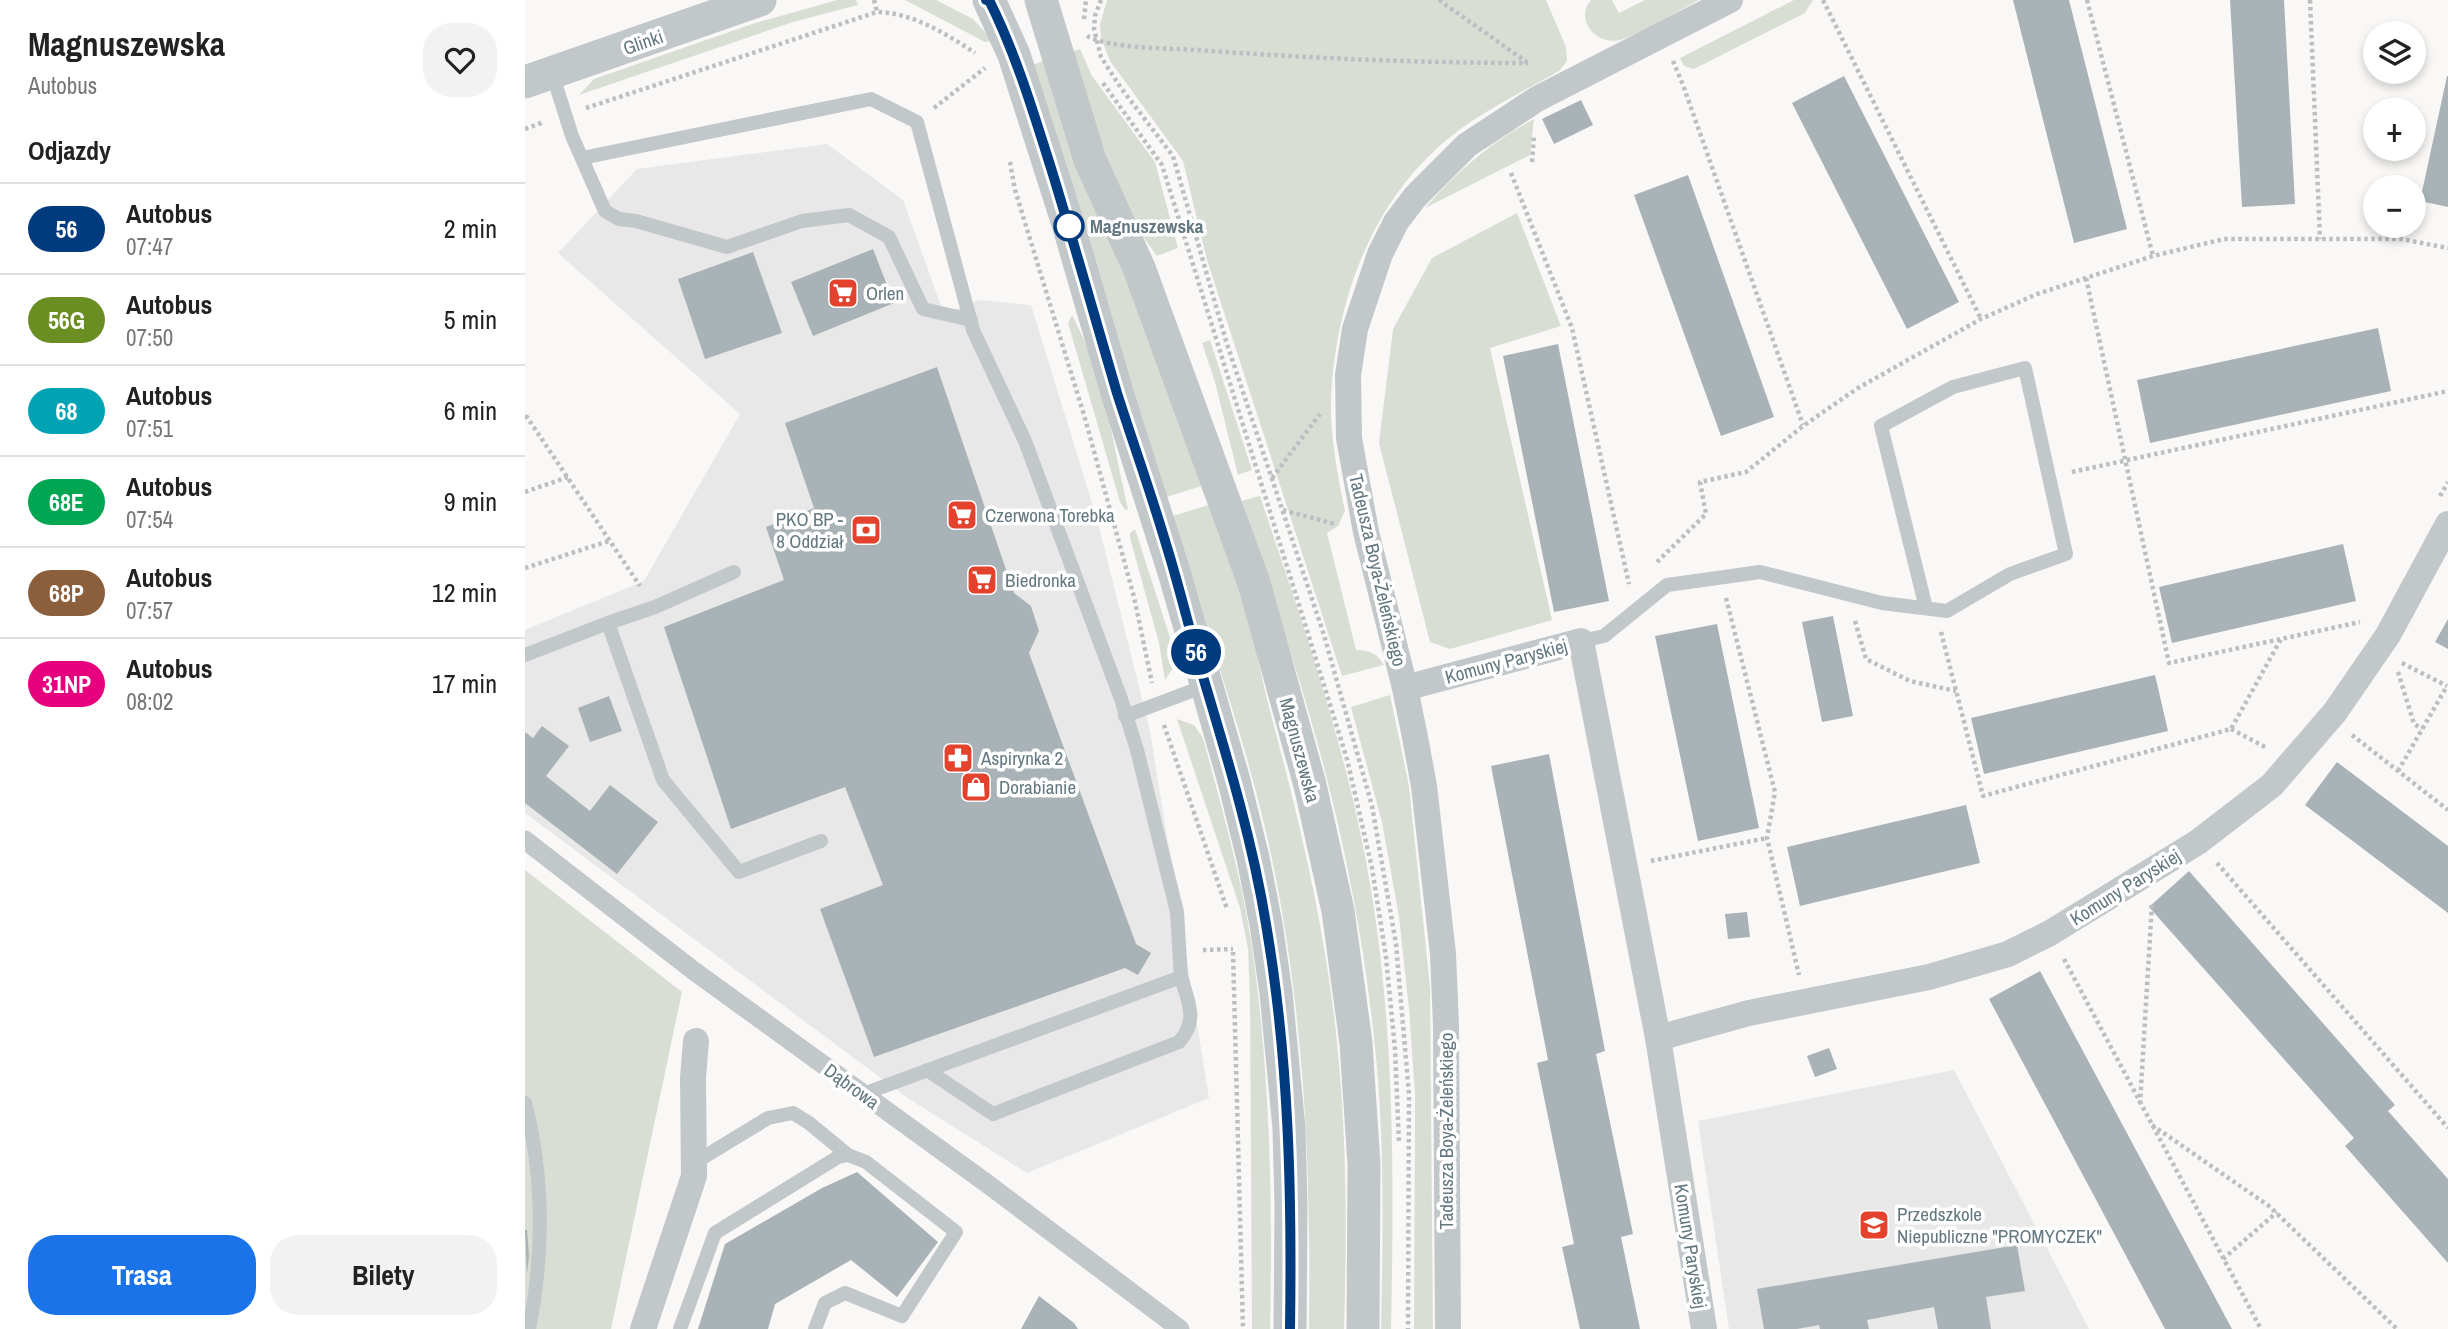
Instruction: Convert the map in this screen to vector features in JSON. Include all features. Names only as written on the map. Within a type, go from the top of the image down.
[{"type":"street","name":"Glinki","points":[[538,78],[760,0]]},
{"type":"street","points":[[989,0],[999,64],[1068,224],[1118,396],[1166,543],[1234,781],[1253,858],[1276,993],[1289,1128],[1290,1329]]},
{"type":"street","name":"Magnuszewska","points":[[1041,0],[1051,41],[1090,160],[1139,268],[1254,583],[1313,798],[1338,911],[1356,1043],[1364,1165],[1363,1329]]},
{"type":"street","name":"Tadeusza Boya-Żeleńskiego","points":[[1448,1329],[1443,954],[1424,786],[1405,688],[1366,532],[1349,438],[1347,391],[1355,329],[1367,289],[1396,222],[1415,197],[1467,145],[1537,99],[1730,0]]},
{"type":"street","name":"Komuny Paryskiej","points":[[1658,1038],[1749,1013],[1929,976],[2008,954],[2050,933],[2198,842],[2272,785],[2330,718],[2388,635],[2444,522]]},
{"type":"street","name":"Komuny Paryskiej","points":[[1405,688],[1581,641],[1658,1038],[1704,1329]]},
{"type":"street","name":"Dąbrowa","points":[[525,840],[701,977],[1180,1329]]},
{"type":"street","points":[[643,1329],[694,1176],[693,1078],[696,1041]]},
{"type":"lane","points":[[538,78],[566,115],[605,211],[619,219],[636,220],[727,247],[802,221],[849,215],[889,237],[923,309],[971,320]]},
{"type":"lane","points":[[582,158],[610,150],[871,99],[917,122],[973,330],[1025,441],[1137,750],[1177,912],[1181,977],[1192,1017],[1189,1032],[1179,1042],[993,1114],[927,1070]]},
{"type":"lane","points":[[1581,641],[1604,636],[1667,585],[1759,572],[1882,603],[1947,611],[2010,574],[2066,554],[2025,368],[1953,387],[1881,426],[1932,609]]},
{"type":"lane","points":[[525,655],[655,607],[734,572]]},
{"type":"lane","points":[[608,623],[663,780],[739,872],[821,841]]},
{"type":"lane","points":[[1125,716],[1205,686]]},
{"type":"lane","points":[[863,1094],[1181,977]]},
{"type":"lane","points":[[525,1103],[537,1168],[539,1233],[536,1299],[529,1329]]},
{"type":"lane","points":[[694,1163],[768,1118],[793,1113],[848,1155],[866,1162],[956,1233],[902,1316],[845,1293],[825,1303],[815,1329]]},
{"type":"lane","points":[[680,1329],[715,1233],[838,1157],[848,1155]]},
{"type":"path","points":[[874,0],[877,12]]},
{"type":"path","points":[[1439,0],[1528,63],[1534,72]]},
{"type":"path","points":[[1823,0],[1981,319]]},
{"type":"path","points":[[2087,0],[2153,256]]},
{"type":"path","points":[[2310,0],[2320,239]]},
{"type":"path","points":[[525,129],[877,12],[897,13],[921,22],[999,64],[917,122]]},
{"type":"path","points":[[1083,34],[1095,40],[1140,46],[1318,59],[1406,63],[1528,63]]},
{"type":"path","points":[[1661,35],[1688,98],[1803,426]]},
{"type":"path","points":[[1009,155],[1014,190],[1084,415],[1134,597],[1158,705],[1227,911]]},
{"type":"path","points":[[1511,173],[1572,328],[1630,588]]},
{"type":"path","points":[[2086,278],[2169,663],[2368,620],[2361,631]]},
{"type":"path","points":[[1272,478],[1309,425],[1324,408],[1347,391]]},
{"type":"path","points":[[2048,475],[2127,462],[2448,391]]},
{"type":"path","points":[[525,417],[527,416],[655,607]]},
{"type":"path","points":[[525,492],[568,477]]},
{"type":"path","points":[[2444,522],[2448,482]]},
{"type":"path","points":[[525,568],[609,541]]},
{"type":"path","points":[[1721,577],[1775,793],[1767,838],[1805,1002]]},
{"type":"path","points":[[1847,594],[1866,659],[1910,681],[1956,691]]},
{"type":"path","points":[[1932,609],[1940,628],[1983,796],[2231,729],[2272,751],[2267,758]]},
{"type":"path","points":[[2231,729],[2281,639]]},
{"type":"path","points":[[2398,771],[2447,686],[2393,658],[2414,724],[2422,729]]},
{"type":"path","points":[[2330,718],[2448,810]]},
{"type":"path","points":[[1625,866],[1767,838]]},
{"type":"path","points":[[2198,842],[2448,1128]]},
{"type":"path","points":[[2140,1104],[2153,894]]},
{"type":"path","points":[[2050,933],[2261,1329]]},
{"type":"path","points":[[1231,936],[1235,992],[1243,1329]]},
{"type":"path","points":[[2151,1124],[2277,1212],[2397,1329]]},
{"type":"path","points":[[2223,1259],[2277,1212]]},
{"type":"shaded area","points":[[837,0],[856,0],[858,5],[793,22],[579,95],[594,79],[752,24]]},
{"type":"shaded area","points":[[905,0],[936,0],[973,19],[993,41],[985,42]]},
{"type":"shaded area","points":[[1107,0],[1546,0],[1566,47],[1567,61],[1559,71],[1492,108],[1454,134],[1425,160],[1400,189],[1380,221],[1349,292],[1333,368],[1331,406],[1337,472],[1345,511],[1338,526],[1327,533],[1356,650],[1372,653],[1384,665],[1342,676],[1207,260],[1183,161],[1110,61],[1101,38],[1100,24]]},
{"type":"shaded area","points":[[1591,0],[1612,0],[1619,13],[1645,0],[1699,0],[1639,32],[1611,41],[1596,35],[1586,23],[1586,7]]},
{"type":"shaded area","points":[[1794,0],[1813,0],[1805,13],[1694,69],[1684,66],[1680,58]]},
{"type":"shaded area","points":[[1080,49],[1092,76],[1155,162],[1178,248],[1157,256],[1128,216],[1067,53]]},
{"type":"shaded area","points":[[1043,61],[1205,485],[1163,498],[1030,66]]},
{"type":"shaded area","points":[[1534,119],[1530,155],[1425,208],[1475,158]]},
{"type":"shaded area","points":[[827,144],[903,200],[944,314],[979,300],[1031,305],[1097,519],[1150,731],[1209,1098],[1027,1173],[909,1099],[525,813],[525,630],[644,581],[740,414],[558,253],[637,169]]},
{"type":"shaded area","points":[[1517,213],[1561,326],[1490,348],[1552,620],[1450,649],[1430,642],[1379,443],[1393,329],[1432,258]]},
{"type":"shaded area","points":[[1072,315],[1100,386],[1128,509],[1125,510],[1120,502],[1068,323]]},
{"type":"shaded area","points":[[1210,340],[1252,470],[1238,475],[1215,382],[1202,343]]},
{"type":"shaded area","points":[[1260,496],[1338,740],[1371,889],[1389,1054],[1393,1219],[1391,1329],[1381,1329],[1382,1147],[1378,1074],[1365,969],[1340,833],[1305,699],[1237,502]]},
{"type":"shaded area","points":[[1212,504],[1249,617],[1300,828],[1325,950],[1336,1033],[1344,1144],[1344,1329],[1309,1329],[1309,1215],[1304,1101],[1285,930],[1254,783],[1228,694],[1169,517]]},
{"type":"shaded area","points":[[1135,529],[1176,656],[1175,665],[1165,680],[1159,643],[1130,538],[1130,533]]},
{"type":"shaded area","points":[[1390,695],[1409,786],[1430,987],[1433,1329],[1414,1329],[1415,1095],[1399,917],[1382,822],[1351,707]]},
{"type":"shaded area","points":[[1177,719],[1194,725],[1203,738],[1236,864],[1251,940],[1269,1134],[1270,1329],[1252,1329],[1248,949],[1240,908]]},
{"type":"shaded area","points":[[525,870],[682,992],[611,1329],[525,1329]]},
{"type":"shaded area","name":"Przedszkole Niepubliczne \"PROMYCZEK\"","points":[[1954,1070],[2089,1329],[1729,1329],[1698,1121]]},
{"type":"building","points":[[2013,0],[2069,0],[2127,229],[2074,243]]},
{"type":"building","points":[[2230,0],[2284,0],[2295,204],[2242,207]]},
{"type":"building","points":[[1844,76],[1959,302],[1907,329],[1792,103]]},
{"type":"building","points":[[2448,76],[2448,207],[2426,202],[2426,175]]},
{"type":"building","points":[[1581,100],[1593,125],[1554,144],[1542,119]]},
{"type":"building","points":[[1688,175],[1774,417],[1721,436],[1634,195]]},
{"type":"building","name":"Orlen","points":[[873,249],[894,303],[813,336],[791,282]]},
{"type":"building","points":[[753,252],[782,333],[705,359],[678,279]]},
{"type":"building","points":[[2378,328],[2391,391],[2150,443],[2137,380]]},
{"type":"building","points":[[1558,344],[1609,601],[1554,612],[1503,356]]},
{"type":"building","points":[[937,367],[1014,593],[1031,606],[1039,631],[1029,653],[1136,944],[1151,953],[1138,975],[1125,968],[874,1057],[820,909],[883,885],[845,787],[731,829],[664,627],[784,580],[766,527],[814,508],[785,423]]},
{"type":"building","points":[[2343,544],[2356,601],[2172,643],[2159,587]]},
{"type":"building","points":[[1833,616],[1853,716],[1822,722],[1802,622]]},
{"type":"building","points":[[2448,619],[2448,649],[2435,642]]},
{"type":"building","points":[[1717,624],[1759,828],[1698,841],[1655,636]]},
{"type":"building","points":[[2155,675],[2168,731],[1984,774],[1971,718]]},
{"type":"building","points":[[609,696],[622,731],[590,742],[578,708]]},
{"type":"building","points":[[542,726],[569,746],[546,776],[590,811],[610,785],[658,822],[617,874],[525,803],[525,732],[533,738]]},
{"type":"building","points":[[1549,754],[1605,1051],[1596,1054],[1633,1234],[1621,1237],[1640,1329],[1580,1329],[1562,1247],[1574,1244],[1537,1063],[1548,1060],[1491,766]]},
{"type":"building","points":[[2337,762],[2448,846],[2448,913],[2305,805]]},
{"type":"building","points":[[1966,805],[1980,863],[1800,906],[1787,847]]},
{"type":"building","points":[[2189,871],[2395,1105],[2388,1111],[2448,1179],[2448,1263],[2345,1146],[2354,1138],[2149,907]]},
{"type":"building","points":[[1747,912],[1750,937],[1728,939],[1725,914]]},
{"type":"building","points":[[2040,971],[2232,1329],[2165,1329],[1989,999]]},
{"type":"building","points":[[1829,1048],[1837,1069],[1815,1077],[1807,1056]]},
{"type":"building","points":[[857,1172],[938,1242],[897,1297],[851,1260],[775,1304],[768,1329],[698,1329],[725,1244],[822,1188]]},
{"type":"building","points":[[525,1230],[529,1256],[527,1274]]},
{"type":"building","points":[[2017,1245],[2025,1291],[1986,1297],[1991,1329],[1938,1329],[1934,1307],[1867,1320],[1869,1329],[1820,1329],[1819,1325],[1797,1329],[1764,1329],[1757,1289]]},
{"type":"building","points":[[1039,1296],[1074,1323],[1078,1329],[1021,1329]]},
{"type":"bus line","name":"56","points":[[986,0],[989,0],[1014,55],[1068,224],[1118,396],[1170,558],[1234,781],[1253,858],[1276,993],[1289,1128],[1290,1329]]},
{"type":"place","name":"Magnuszewska","points":[[1069,226]]},
{"type":"place","name":"Orlen","points":[[843,293]]},
{"type":"place","name":"Czerwona Torebka","points":[[962,515]]},
{"type":"place","name":"PKO BP - 8 Oddział","points":[[866,530]]},
{"type":"place","name":"Biedronka","points":[[982,580]]},
{"type":"place","name":"Aspirynka 2","points":[[958,758]]},
{"type":"place","name":"Dorabianie","points":[[976,787]]},
{"type":"place","name":"Przedszkole Niepubliczne \"PROMYCZEK\"","points":[[1874,1225]]}]
